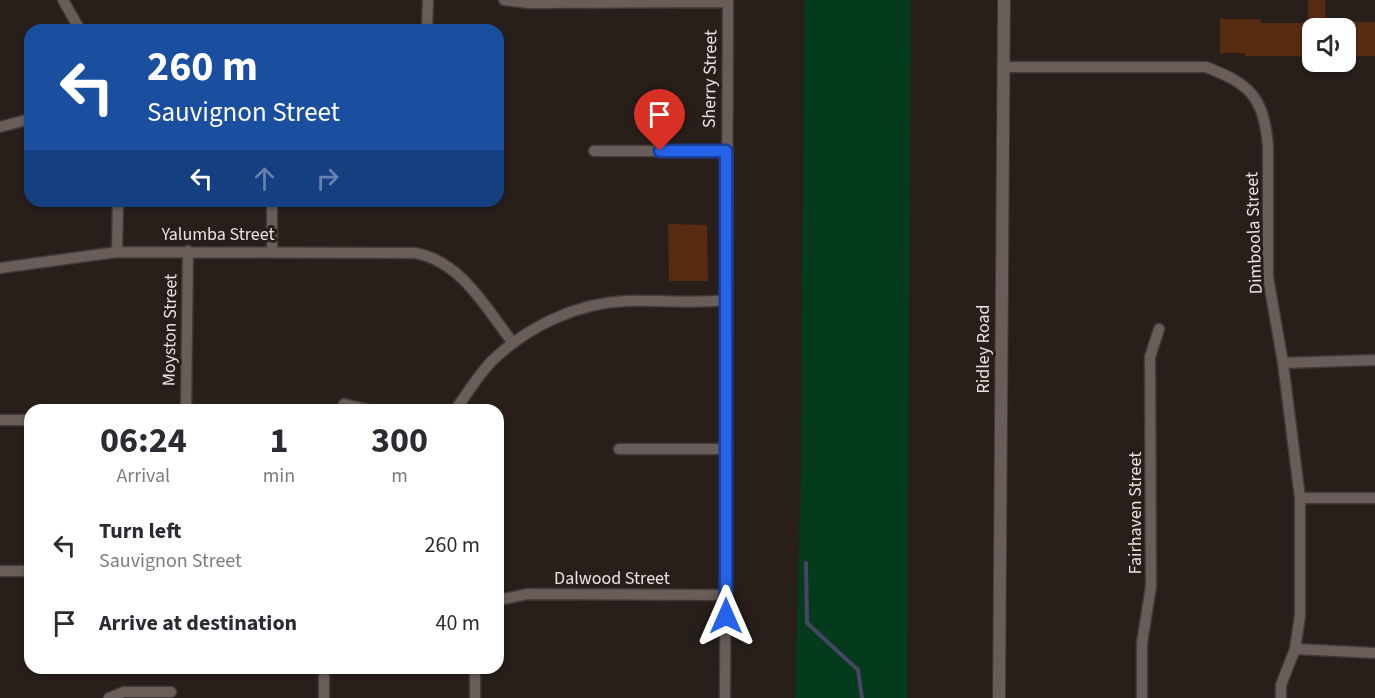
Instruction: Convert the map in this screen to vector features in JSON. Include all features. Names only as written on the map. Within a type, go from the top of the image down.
[{"type":"street","points":[[63,0],[77,24]]},
{"type":"street","points":[[427,24],[428,0]]},
{"type":"street","points":[[504,0],[528,3],[728,1]]},
{"type":"street","name":"Ridley Road","points":[[999,698],[1004,0]]},
{"type":"street","name":"Sherry Street","points":[[725,698],[728,1]]},
{"type":"street","name":"Dimboola Street","points":[[1003,67],[1206,67],[1235,78],[1246,86],[1259,105],[1266,126],[1268,277],[1283,363],[1300,498],[1300,616],[1295,649],[1281,685],[1281,698]]},
{"type":"street","points":[[0,127],[24,121]]},
{"type":"street","points":[[594,151],[726,151]]},
{"type":"street","points":[[117,252],[118,207]]},
{"type":"street","points":[[272,207],[272,251]]},
{"type":"street","name":"Moyston Street","points":[[186,404],[188,251]]},
{"type":"street","name":"Yalumba Street","points":[[0,267],[117,252],[272,251],[439,254],[460,276],[513,343]]},
{"type":"street","points":[[460,404],[493,360],[513,343],[559,316],[604,304],[726,300]]},
{"type":"street","name":"Fairhaven Street","points":[[1142,698],[1142,643],[1151,586],[1150,357],[1159,329]]},
{"type":"street","points":[[1283,363],[1375,360]]},
{"type":"street","points":[[0,420],[24,420]]},
{"type":"street","points":[[619,449],[727,449]]},
{"type":"street","points":[[1300,498],[1375,498]]},
{"type":"street","points":[[0,571],[24,571]]},
{"type":"street","name":"Dalwood Street","points":[[504,599],[528,594],[726,595]]},
{"type":"street","points":[[1295,649],[1375,653]]},
{"type":"street","points":[[324,674],[324,698]]},
{"type":"street","points":[[475,674],[475,698]]},
{"type":"street","points":[[109,698],[124,692],[171,692]]},
{"type":"green space","points":[[804,0],[911,0],[907,698],[795,698],[801,474]]},
{"type":"building","points":[[1308,0],[1325,0],[1325,18],[1308,18]]},
{"type":"building","points":[[1220,19],[1261,19],[1261,23],[1302,23],[1302,56],[1245,56],[1245,53],[1220,53]]},
{"type":"building","points":[[1356,22],[1375,22],[1375,56],[1356,56]]},
{"type":"building","points":[[668,224],[707,225],[708,281],[669,281]]},
{"type":"waterway","points":[[806,563],[807,623],[858,670],[862,698]]},
{"type":"route","points":[[660,151],[726,151],[725,260],[728,339],[726,616]]}]
